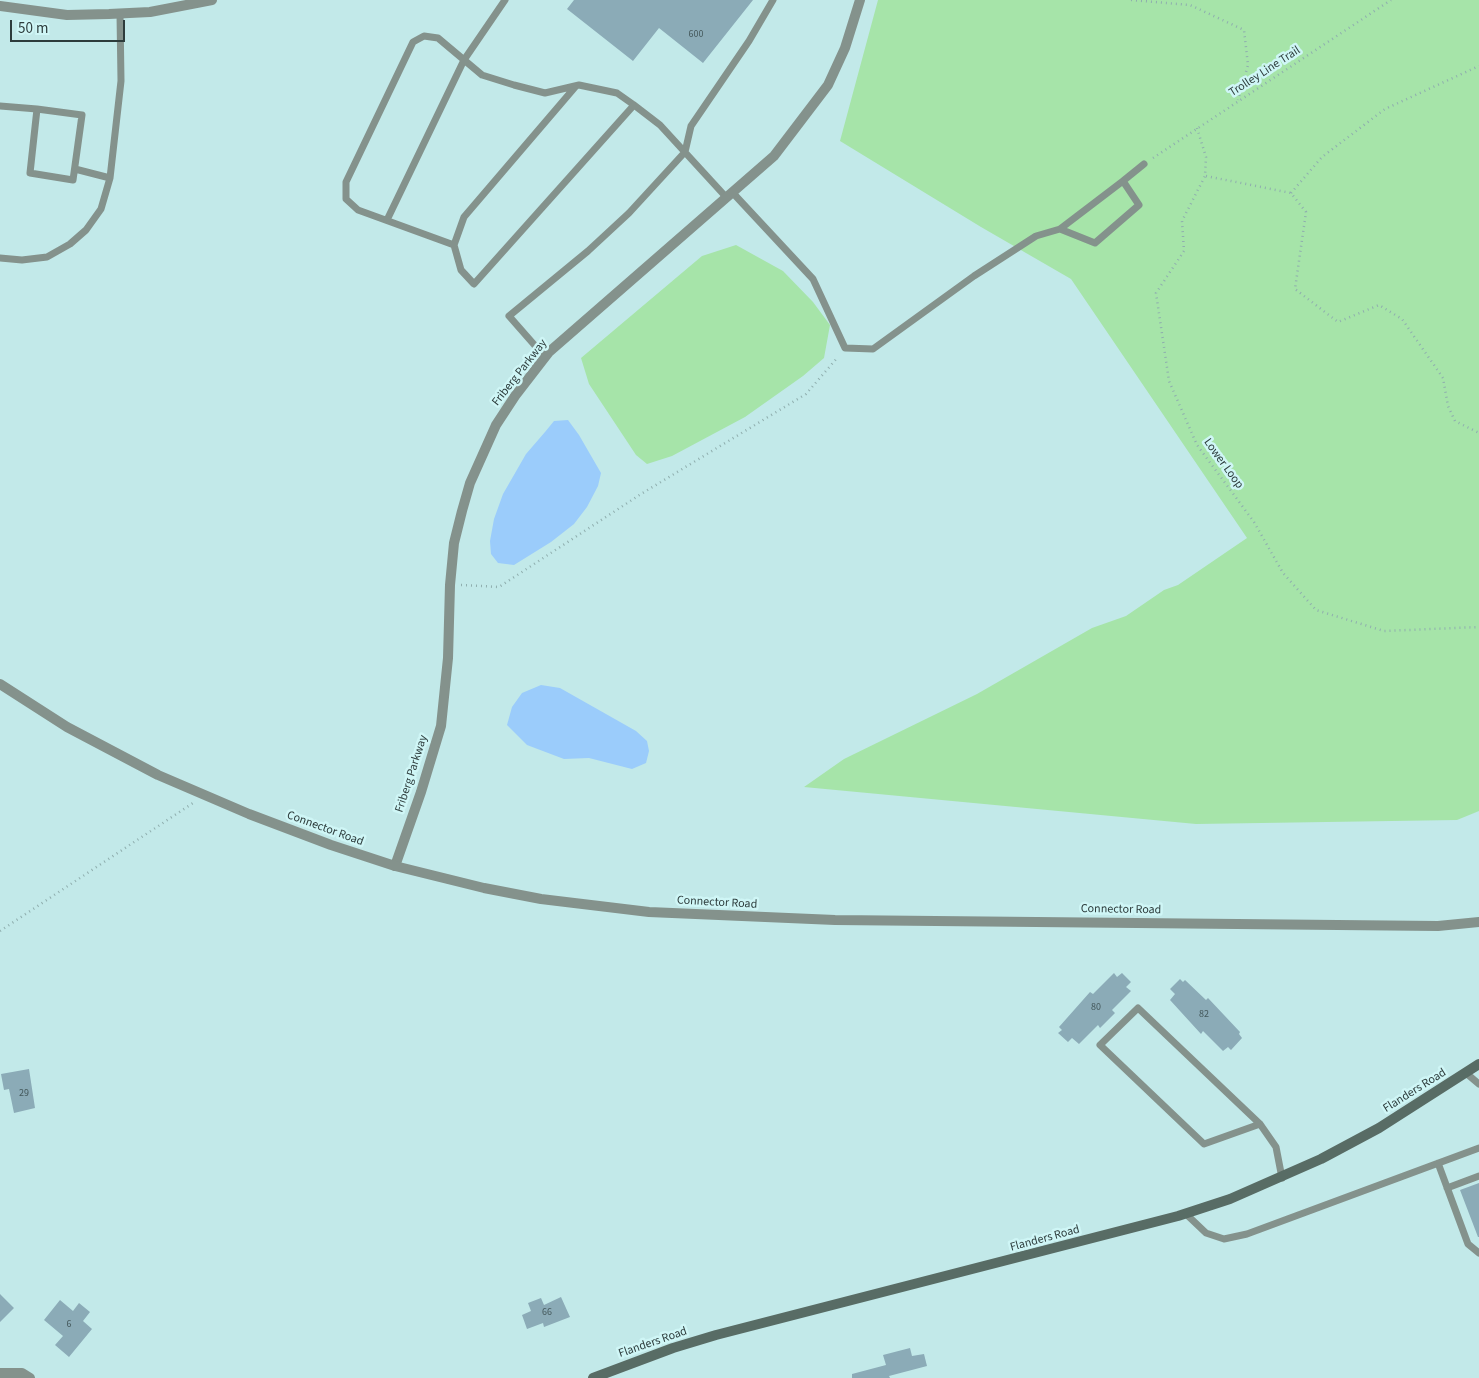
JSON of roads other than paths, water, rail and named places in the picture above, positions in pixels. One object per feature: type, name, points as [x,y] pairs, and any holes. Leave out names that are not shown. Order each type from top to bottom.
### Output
[{"type":"main road","name":"Flanders Road","points":[[593,1378],[673,1348],[716,1335],[1010,1261],[1186,1214],[1282,1178],[1379,1128],[1479,1064]]},
{"type":"street","points":[[0,6],[68,15],[120,14],[150,12],[212,0]]},
{"type":"street","name":"Friberg Parkway","points":[[395,866],[421,792],[441,726],[448,658],[450,585],[454,543],[470,483],[496,425],[545,357],[774,156],[828,85],[846,48],[860,0]]},
{"type":"street","name":"Connector Road","points":[[0,684],[67,727],[158,775],[330,845],[395,866],[484,888],[541,899],[649,912],[747,918],[1438,926],[1479,922]]},
{"type":"street","points":[[0,1373],[22,1373],[30,1378]]},
{"type":"lane","points":[[387,220],[464,60],[505,0]]},
{"type":"lane","points":[[545,357],[509,316],[588,251],[629,213],[685,152],[691,126],[749,41],[773,0]]},
{"type":"lane","points":[[0,258],[22,260],[47,256],[70,244],[86,230],[101,209],[110,178],[121,81],[120,14]]},
{"type":"lane","points":[[454,245],[358,210],[346,199],[346,182],[413,42],[424,36],[438,38],[482,75],[545,93],[577,86],[617,93],[634,105],[660,125],[813,279],[846,348],[873,349],[974,276],[1028,241],[1036,236],[1060,229],[1146,162]]},
{"type":"lane","points":[[577,86],[464,217],[454,245],[461,270],[474,284],[634,105]]},
{"type":"lane","points":[[0,106],[37,109],[82,115],[73,180],[30,173],[37,109]]},
{"type":"lane","points":[[75,169],[110,178]]},
{"type":"lane","points":[[1060,229],[1094,242],[1139,205],[1123,181]]},
{"type":"lane","points":[[1260,1124],[1204,1144],[1100,1045],[1138,1008],[1260,1124],[1276,1147],[1282,1178]]},
{"type":"lane","points":[[1466,1073],[1479,1084]]},
{"type":"lane","points":[[1186,1214],[1206,1233],[1224,1239],[1247,1234],[1479,1148]]},
{"type":"lane","points":[[1438,1163],[1468,1244],[1479,1254]]},
{"type":"lane","points":[[1447,1188],[1479,1176]]},
{"type":"water","points":[[568,420],[601,473],[598,486],[587,507],[574,524],[551,542],[514,565],[498,563],[491,554],[490,541],[494,519],[503,494],[526,454],[554,421]]},
{"type":"water","points":[[541,685],[560,688],[636,731],[647,741],[649,751],[646,763],[632,769],[589,758],[564,759],[527,745],[507,725],[512,707],[522,693]]}]
